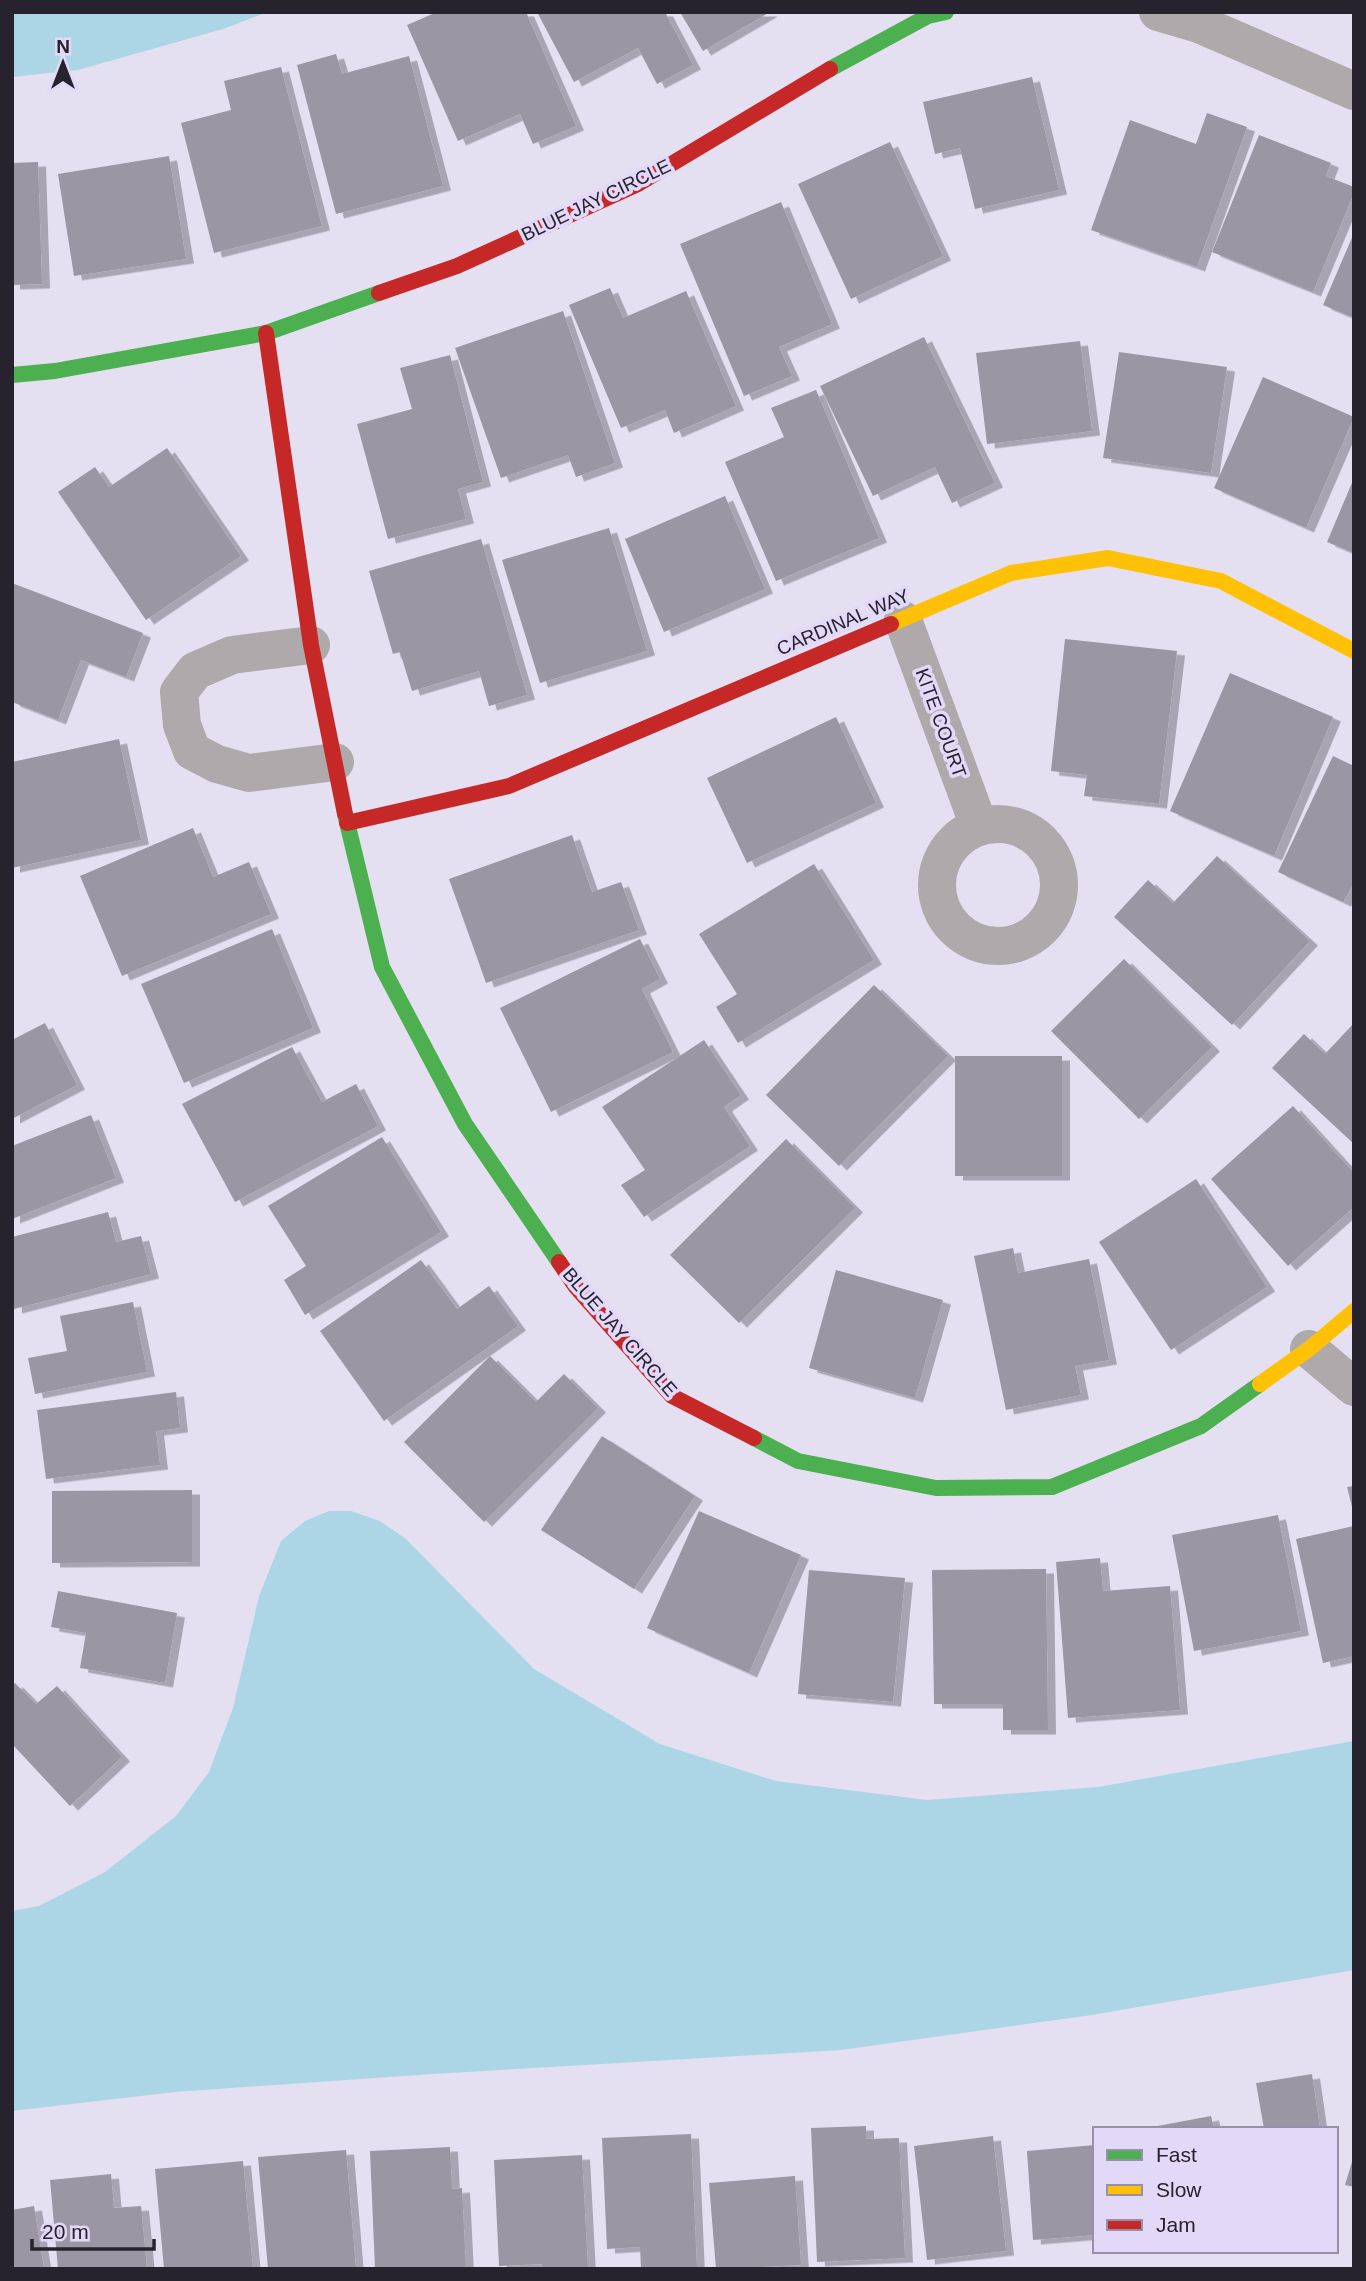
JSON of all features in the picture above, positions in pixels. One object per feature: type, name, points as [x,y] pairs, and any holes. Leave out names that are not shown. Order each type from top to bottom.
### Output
[{"type":"street","name":"BLUE JAY CIRCLE","points":[[12,375],[55,371],[266,333],[457,266],[638,184],[830,69],[929,16],[946,12]]},
{"type":"street","points":[[1158,12],[1199,24],[1354,91]]},
{"type":"street","name":"BLUE JAY CIRCLE","points":[[266,333],[312,645],[347,823],[382,967],[465,1124],[576,1287],[673,1396],[798,1461],[936,1488],[1052,1487],[1201,1426],[1308,1349],[1354,1311]]},
{"type":"street","name":"CARDINAL WAY","points":[[347,823],[509,786],[1011,573],[1108,558],[1221,581],[1354,651]]},
{"type":"street","name":"KITE COURT","points":[[903,620],[979,826]]},
{"type":"street","points":[[312,645],[232,655],[195,671],[179,692],[183,725],[192,751],[218,764],[249,773],[335,762]]},
{"type":"street","points":[[1308,1349],[1354,1387]]},
{"type":"water","points":[[12,12],[268,12],[223,29],[78,70],[12,77]]},
{"type":"water","points":[[329,1511],[351,1511],[380,1521],[406,1539],[534,1669],[660,1744],[776,1781],[927,1800],[1098,1787],[1354,1741],[1354,1970],[1092,2015],[841,2050],[175,2092],[12,2111],[12,1911],[39,1906],[105,1872],[176,1816],[209,1772],[233,1708],[259,1596],[281,1541],[305,1521]]},
{"type":"building","points":[[437,12],[526,12],[576,126],[533,144],[520,114],[458,141],[407,25]]},
{"type":"building","points":[[537,12],[665,12],[693,65],[657,84],[638,48],[574,82]]},
{"type":"building","points":[[680,12],[770,12],[703,51]]},
{"type":"building","points":[[336,54],[342,74],[409,56],[443,186],[336,214],[297,65]]},
{"type":"building","points":[[281,67],[322,226],[214,253],[181,123],[231,110],[224,81]]},
{"type":"building","points":[[1032,77],[1059,190],[975,209],[960,148],[935,154],[923,102]]},
{"type":"building","points":[[1207,113],[1247,127],[1197,267],[1091,230],[1130,120],[1196,144]]},
{"type":"building","points":[[1259,135],[1331,163],[1326,176],[1354,187],[1354,193],[1313,292],[1212,252]]},
{"type":"building","points":[[890,142],[943,256],[851,299],[798,184]]},
{"type":"building","points":[[169,156],[186,259],[74,276],[58,174]]},
{"type":"building","points":[[38,162],[42,284],[12,285],[12,163]]},
{"type":"building","points":[[781,202],[832,324],[779,347],[792,376],[744,396],[680,244]]},
{"type":"building","points":[[1354,233],[1354,318],[1323,305]]},
{"type":"building","points":[[610,288],[623,318],[686,291],[736,406],[674,433],[665,410],[621,428],[569,305]]},
{"type":"building","points":[[563,311],[615,463],[576,477],[568,455],[501,478],[455,348]]},
{"type":"building","points":[[924,337],[995,483],[952,503],[935,467],[873,496],[820,386]]},
{"type":"building","points":[[1080,341],[1092,431],[987,444],[976,353]]},
{"type":"building","points":[[1119,352],[1227,367],[1211,473],[1103,458]]},
{"type":"building","points":[[450,355],[483,482],[458,489],[466,519],[388,539],[357,424],[412,409],[400,368]]},
{"type":"building","points":[[1263,377],[1354,417],[1306,528],[1214,488]]},
{"type":"building","points":[[816,390],[879,538],[776,581],[725,462],[784,437],[771,408]]},
{"type":"building","points":[[167,448],[241,556],[146,620],[58,492],[95,467],[109,487]]},
{"type":"building","points":[[1354,478],[1354,553],[1327,542]]},
{"type":"building","points":[[725,496],[765,589],[664,632],[625,539]]},
{"type":"building","points":[[609,528],[647,651],[540,683],[502,560]]},
{"type":"building","points":[[481,539],[527,695],[489,706],[479,671],[412,691],[400,652],[393,654],[369,571]]},
{"type":"building","points":[[12,583],[143,633],[126,677],[81,660],[58,720],[12,702]]},
{"type":"building","points":[[1065,639],[1177,651],[1159,804],[1084,796],[1087,775],[1051,771]]},
{"type":"building","points":[[1230,673],[1333,717],[1274,856],[1170,811]]},
{"type":"building","points":[[836,717],[876,803],[747,863],[707,778]]},
{"type":"building","points":[[119,739],[141,840],[12,868],[12,762]]},
{"type":"building","points":[[1333,756],[1354,766],[1354,883],[1343,902],[1278,872]]},
{"type":"building","points":[[193,828],[213,877],[249,862],[271,914],[122,976],[80,876]]},
{"type":"building","points":[[572,835],[592,892],[621,882],[639,930],[486,983],[449,879]]},
{"type":"building","points":[[1217,856],[1310,941],[1232,1025],[1114,917],[1148,880],[1173,903]]},
{"type":"building","points":[[814,864],[874,960],[738,1043],[716,1007],[737,994],[699,934]]},
{"type":"building","points":[[272,929],[313,1028],[184,1083],[141,984]]},
{"type":"building","points":[[640,939],[660,979],[642,989],[673,1052],[551,1112],[500,1008]]},
{"type":"building","points":[[1124,959],[1212,1047],[1139,1119],[1051,1031]]},
{"type":"building","points":[[874,985],[948,1056],[839,1166],[766,1095]]},
{"type":"building","points":[[45,1023],[77,1085],[12,1119],[12,1040]]},
{"type":"building","points":[[1354,1023],[1354,1144],[1272,1068],[1304,1034],[1325,1054]]},
{"type":"building","points":[[704,1040],[741,1095],[724,1107],[750,1146],[644,1217],[621,1185],[645,1170],[602,1107]]},
{"type":"building","points":[[292,1047],[322,1102],[356,1084],[378,1126],[235,1202],[182,1104]]},
{"type":"building","points":[[955,1056],[1062,1056],[1062,1176],[955,1176]]},
{"type":"building","points":[[1293,1106],[1354,1173],[1354,1207],[1288,1266],[1211,1179]]},
{"type":"building","points":[[91,1115],[116,1178],[12,1219],[12,1146]]},
{"type":"building","points":[[382,1137],[441,1232],[305,1315],[284,1280],[306,1266],[268,1206]]},
{"type":"building","points":[[786,1139],[855,1208],[739,1323],[670,1255]]},
{"type":"building","points":[[1196,1179],[1267,1287],[1171,1350],[1099,1242]]},
{"type":"building","points":[[108,1212],[116,1242],[141,1236],[151,1274],[14,1309],[12,1237]]},
{"type":"building","points":[[1013,1248],[1018,1273],[1089,1259],[1109,1360],[1075,1366],[1081,1395],[1006,1410],[974,1256]]},
{"type":"building","points":[[421,1260],[457,1309],[489,1286],[518,1326],[384,1421],[320,1331]]},
{"type":"building","points":[[836,1270],[943,1300],[915,1398],[809,1368]]},
{"type":"building","points":[[133,1302],[147,1372],[35,1394],[28,1358],[67,1351],[60,1316]]},
{"type":"building","points":[[490,1356],[536,1402],[564,1374],[598,1408],[484,1522],[404,1442]]},
{"type":"building","points":[[176,1392],[180,1428],[156,1431],[160,1465],[46,1479],[37,1410]]},
{"type":"building","points":[[602,1436],[695,1496],[634,1589],[541,1530]]},
{"type":"building","points":[[1354,1486],[1354,1511],[1353,1511],[1347,1487]]},
{"type":"building","points":[[192,1490],[192,1562],[52,1563],[52,1491]]},
{"type":"building","points":[[699,1511],[801,1555],[749,1673],[647,1628]]},
{"type":"building","points":[[1278,1515],[1301,1631],[1194,1651],[1172,1535]]},
{"type":"building","points":[[1354,1526],[1354,1656],[1323,1663],[1296,1539]]},
{"type":"building","points":[[1100,1558],[1103,1591],[1170,1586],[1180,1710],[1068,1718],[1056,1562]]},
{"type":"building","points":[[1046,1569],[1048,1730],[1003,1730],[1003,1704],[934,1704],[932,1570]]},
{"type":"building","points":[[809,1570],[905,1578],[893,1702],[798,1694]]},
{"type":"building","points":[[58,1591],[177,1613],[165,1683],[80,1668],[86,1633],[51,1627]]},
{"type":"building","points":[[15,1683],[36,1704],[57,1686],[122,1757],[70,1806],[12,1744],[12,1686]]},
{"type":"building","points":[[1312,2074],[1320,2127],[1264,2127],[1256,2083]]},
{"type":"building","points":[[1211,2116],[1214,2127],[1152,2127]]},
{"type":"building","points":[[866,2126],[866,2139],[899,2138],[905,2258],[817,2262],[811,2128]]},
{"type":"building","points":[[691,2134],[697,2269],[641,2269],[640,2247],[607,2249],[602,2138]]},
{"type":"building","points":[[993,2136],[1006,2251],[927,2260],[914,2146]]},
{"type":"building","points":[[1093,2145],[1093,2235],[1033,2240],[1027,2151]]},
{"type":"building","points":[[450,2147],[452,2189],[462,2188],[466,2269],[375,2269],[370,2151]]},
{"type":"building","points":[[346,2150],[356,2269],[268,2269],[258,2157]]},
{"type":"building","points":[[582,2155],[588,2269],[543,2269],[542,2264],[499,2266],[494,2160]]},
{"type":"building","points":[[1354,2155],[1354,2187],[1345,2185]]},
{"type":"building","points":[[243,2161],[253,2269],[164,2269],[155,2169]]},
{"type":"building","points":[[111,2174],[114,2208],[141,2206],[147,2269],[58,2269],[50,2180]]},
{"type":"building","points":[[795,2176],[801,2265],[716,2269],[709,2183]]},
{"type":"building","points":[[34,2206],[44,2269],[12,2269],[12,2210]]},
{"type":"traffic: fast","points":[[830,69],[928,16],[946,12]]},
{"type":"traffic: fast","points":[[12,375],[55,371],[266,333],[379,293]]},
{"type":"traffic: fast","points":[[345,814],[382,967],[465,1124],[559,1262]]},
{"type":"traffic: fast","points":[[754,1438],[798,1461],[936,1488],[1052,1487],[1201,1426],[1260,1384]]},
{"type":"traffic: slow","points":[[891,624],[1011,573],[1108,558],[1221,581],[1354,651]]},
{"type":"traffic: slow","points":[[1260,1384],[1309,1349],[1354,1311]]},
{"type":"traffic: jam","points":[[379,293],[457,266],[638,184],[830,69]]},
{"type":"traffic: jam","points":[[266,333],[311,645],[345,814]]},
{"type":"traffic: jam","points":[[347,823],[509,786],[891,624]]},
{"type":"traffic: jam","points":[[559,1262],[576,1287],[672,1396],[754,1438]]}]
